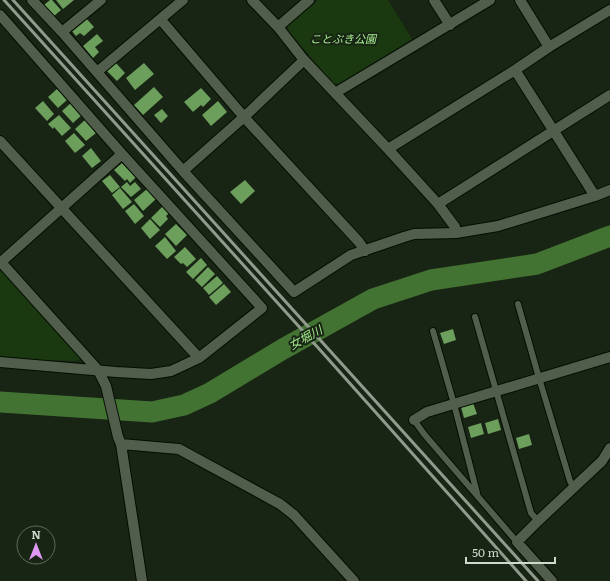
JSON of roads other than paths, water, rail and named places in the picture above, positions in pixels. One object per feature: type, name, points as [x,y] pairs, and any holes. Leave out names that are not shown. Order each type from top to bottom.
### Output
[{"type":"street","points":[[32,0],[98,72],[183,171],[294,292],[352,255],[404,237],[414,234],[456,233],[498,226],[610,190]]},
{"type":"street","points":[[62,32],[101,0]]},
{"type":"street","points":[[98,72],[183,0]]},
{"type":"street","points":[[252,0],[278,28],[304,60],[438,204],[455,227],[456,233]]},
{"type":"street","points":[[278,28],[308,0]]},
{"type":"street","points":[[434,0],[450,25]]},
{"type":"street","points":[[335,93],[490,0]]},
{"type":"street","points":[[520,0],[549,47]]},
{"type":"street","points":[[388,149],[610,10]]},
{"type":"street","points":[[0,15],[122,154],[262,308],[199,358],[171,371],[151,374],[0,362]]},
{"type":"street","points":[[161,20],[244,117],[359,242],[365,251]]},
{"type":"street","points":[[183,171],[244,117],[304,60]]},
{"type":"street","points":[[515,70],[595,196]]},
{"type":"street","points":[[438,204],[610,95]]},
{"type":"street","points":[[0,141],[199,358]]},
{"type":"street","points":[[122,154],[0,262],[98,370],[106,386],[120,441],[142,581]]},
{"type":"street","points":[[414,420],[427,412],[610,357]]},
{"type":"street","points":[[120,441],[179,449],[280,504],[294,515],[354,581]]},
{"type":"street","points":[[552,581],[517,542],[602,461],[610,448]]},
{"type":"lane","points":[[518,304],[570,481],[574,488]]},
{"type":"lane","points":[[475,317],[531,513],[538,521]]},
{"type":"lane","points":[[433,331],[478,497]]},
{"type":"lane","points":[[414,420],[424,434],[517,542]]},
{"type":"waterway","name":"女堀川","points":[[0,402],[152,412],[184,405],[210,393],[283,349],[373,299],[431,280],[537,264],[610,236]]},
{"type":"railway","points":[[4,0],[321,351],[526,581]]},
{"type":"railway","points":[[13,0],[538,581]]},
{"type":"park label","name":"ことぶき公園","points":[[343,38]]}]
